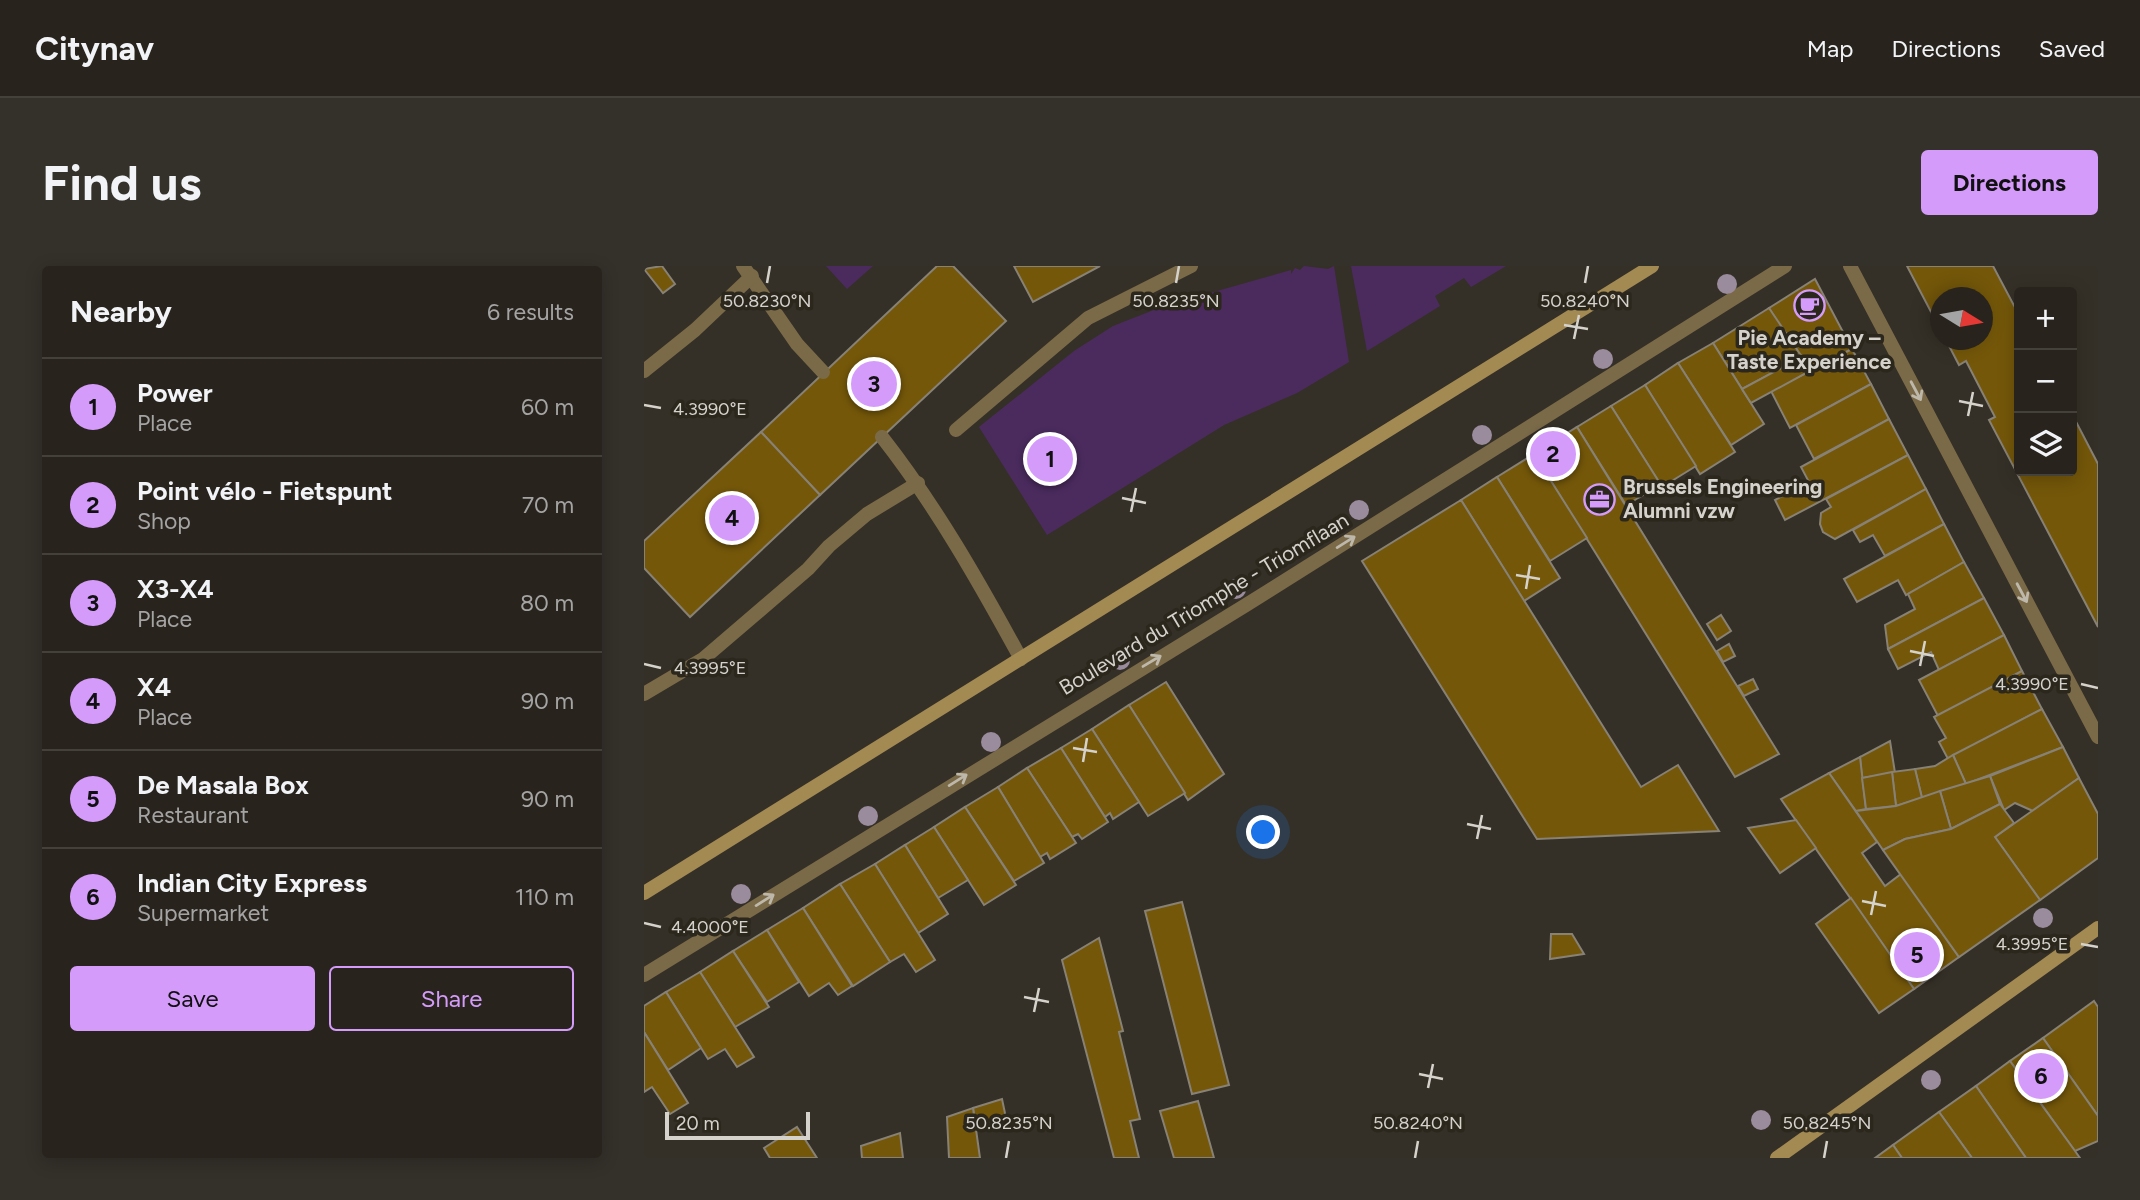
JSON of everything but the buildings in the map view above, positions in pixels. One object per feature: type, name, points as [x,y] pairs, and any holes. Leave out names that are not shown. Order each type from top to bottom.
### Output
[{"type":"main road","points":[[644,893],[1652,266]]},
{"type":"main road","points":[[1777,1158],[2098,928]]},
{"type":"street","points":[[956,430],[1088,318],[1191,266]]},
{"type":"street","name":"Boulevard du Triomphe - Triomflaan","points":[[644,975],[1246,605],[1785,266]]},
{"type":"street","points":[[1850,266],[2098,737]]},
{"type":"street","points":[[644,371],[695,330],[747,271],[797,344],[823,372]]},
{"type":"street","points":[[882,437],[918,483],[1021,659]]},
{"type":"street","points":[[644,694],[703,659],[808,569],[828,546],[867,514],[918,483]]},
{"type":"shaded area","points":[[826,266],[873,266],[847,289]]},
{"type":"shaded area","points":[[1304,266],[1328,269],[1334,266],[1349,362],[1297,393],[1224,425],[1047,535],[979,427],[1074,351],[1113,326],[1164,306],[1291,270],[1291,274],[1295,268],[1300,270]]},
{"type":"shaded area","points":[[1351,266],[1506,266],[1471,287],[1464,278],[1435,296],[1440,306],[1367,351]]},
{"type":"place","name":"Pie Academy – Taste Experience","points":[[1809,306]]},
{"type":"place","name":"X3-X4","points":[[874,384]]},
{"type":"place","name":"Point vélo - Fietspunt","points":[[1553,454]]},
{"type":"place","name":"Power","points":[[1050,459]]},
{"type":"place","name":"Brussels Engineering Alumni vzw","points":[[1600,499]]},
{"type":"place","name":"X4","points":[[732,518]]},
{"type":"place","name":"De Masala Box","points":[[1917,955]]},
{"type":"place","name":"Indian City Express","points":[[2041,1076]]}]
